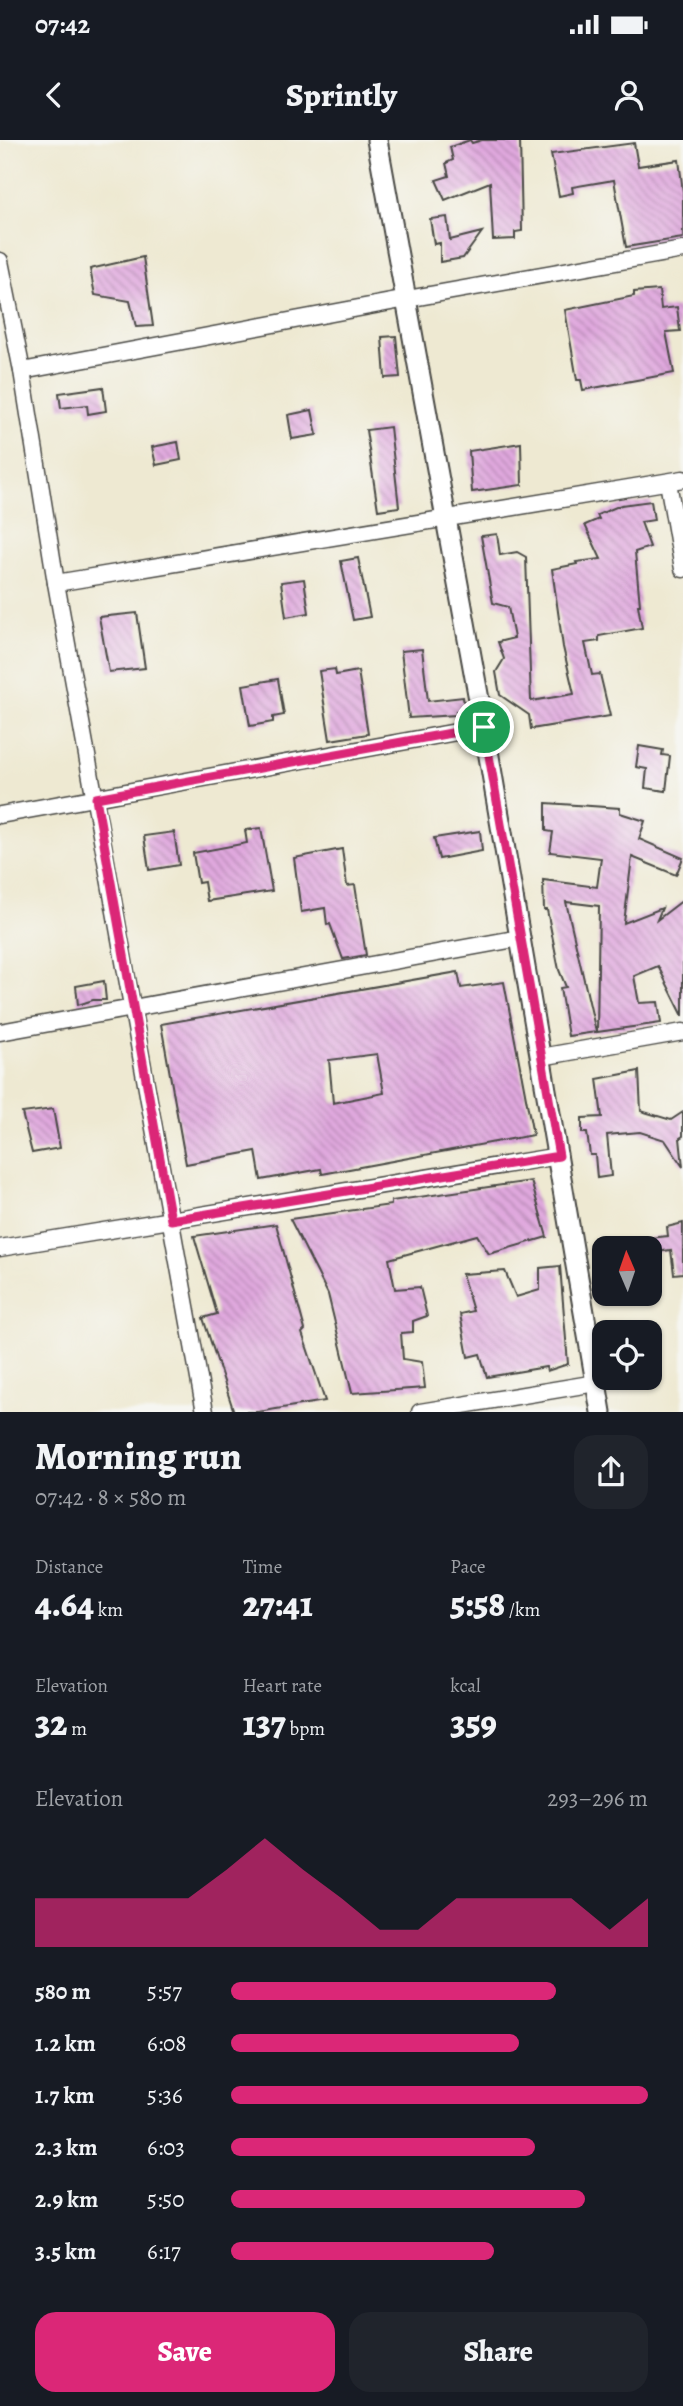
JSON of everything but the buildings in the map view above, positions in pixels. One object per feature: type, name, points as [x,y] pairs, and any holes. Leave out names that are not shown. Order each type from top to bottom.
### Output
[{"type":"street","points":[[377,140],[484,727],[592,1358]]},
{"type":"street","points":[[22,371],[683,250]]},
{"type":"street","points":[[0,261],[22,371],[56,583],[205,1412]]},
{"type":"street","points":[[56,583],[675,481],[683,569]]},
{"type":"street","points":[[0,815],[484,727]]},
{"type":"street","points":[[0,1032],[520,938]]},
{"type":"street","points":[[541,1057],[683,1032]]},
{"type":"street","points":[[0,1248],[559,1156]]},
{"type":"street","points":[[419,1412],[592,1384]]},
{"type":"street","points":[[597,1390],[601,1412]]},
{"type":"route","points":[[484,727],[559,1156],[171,1220],[96,798],[484,727]]}]
